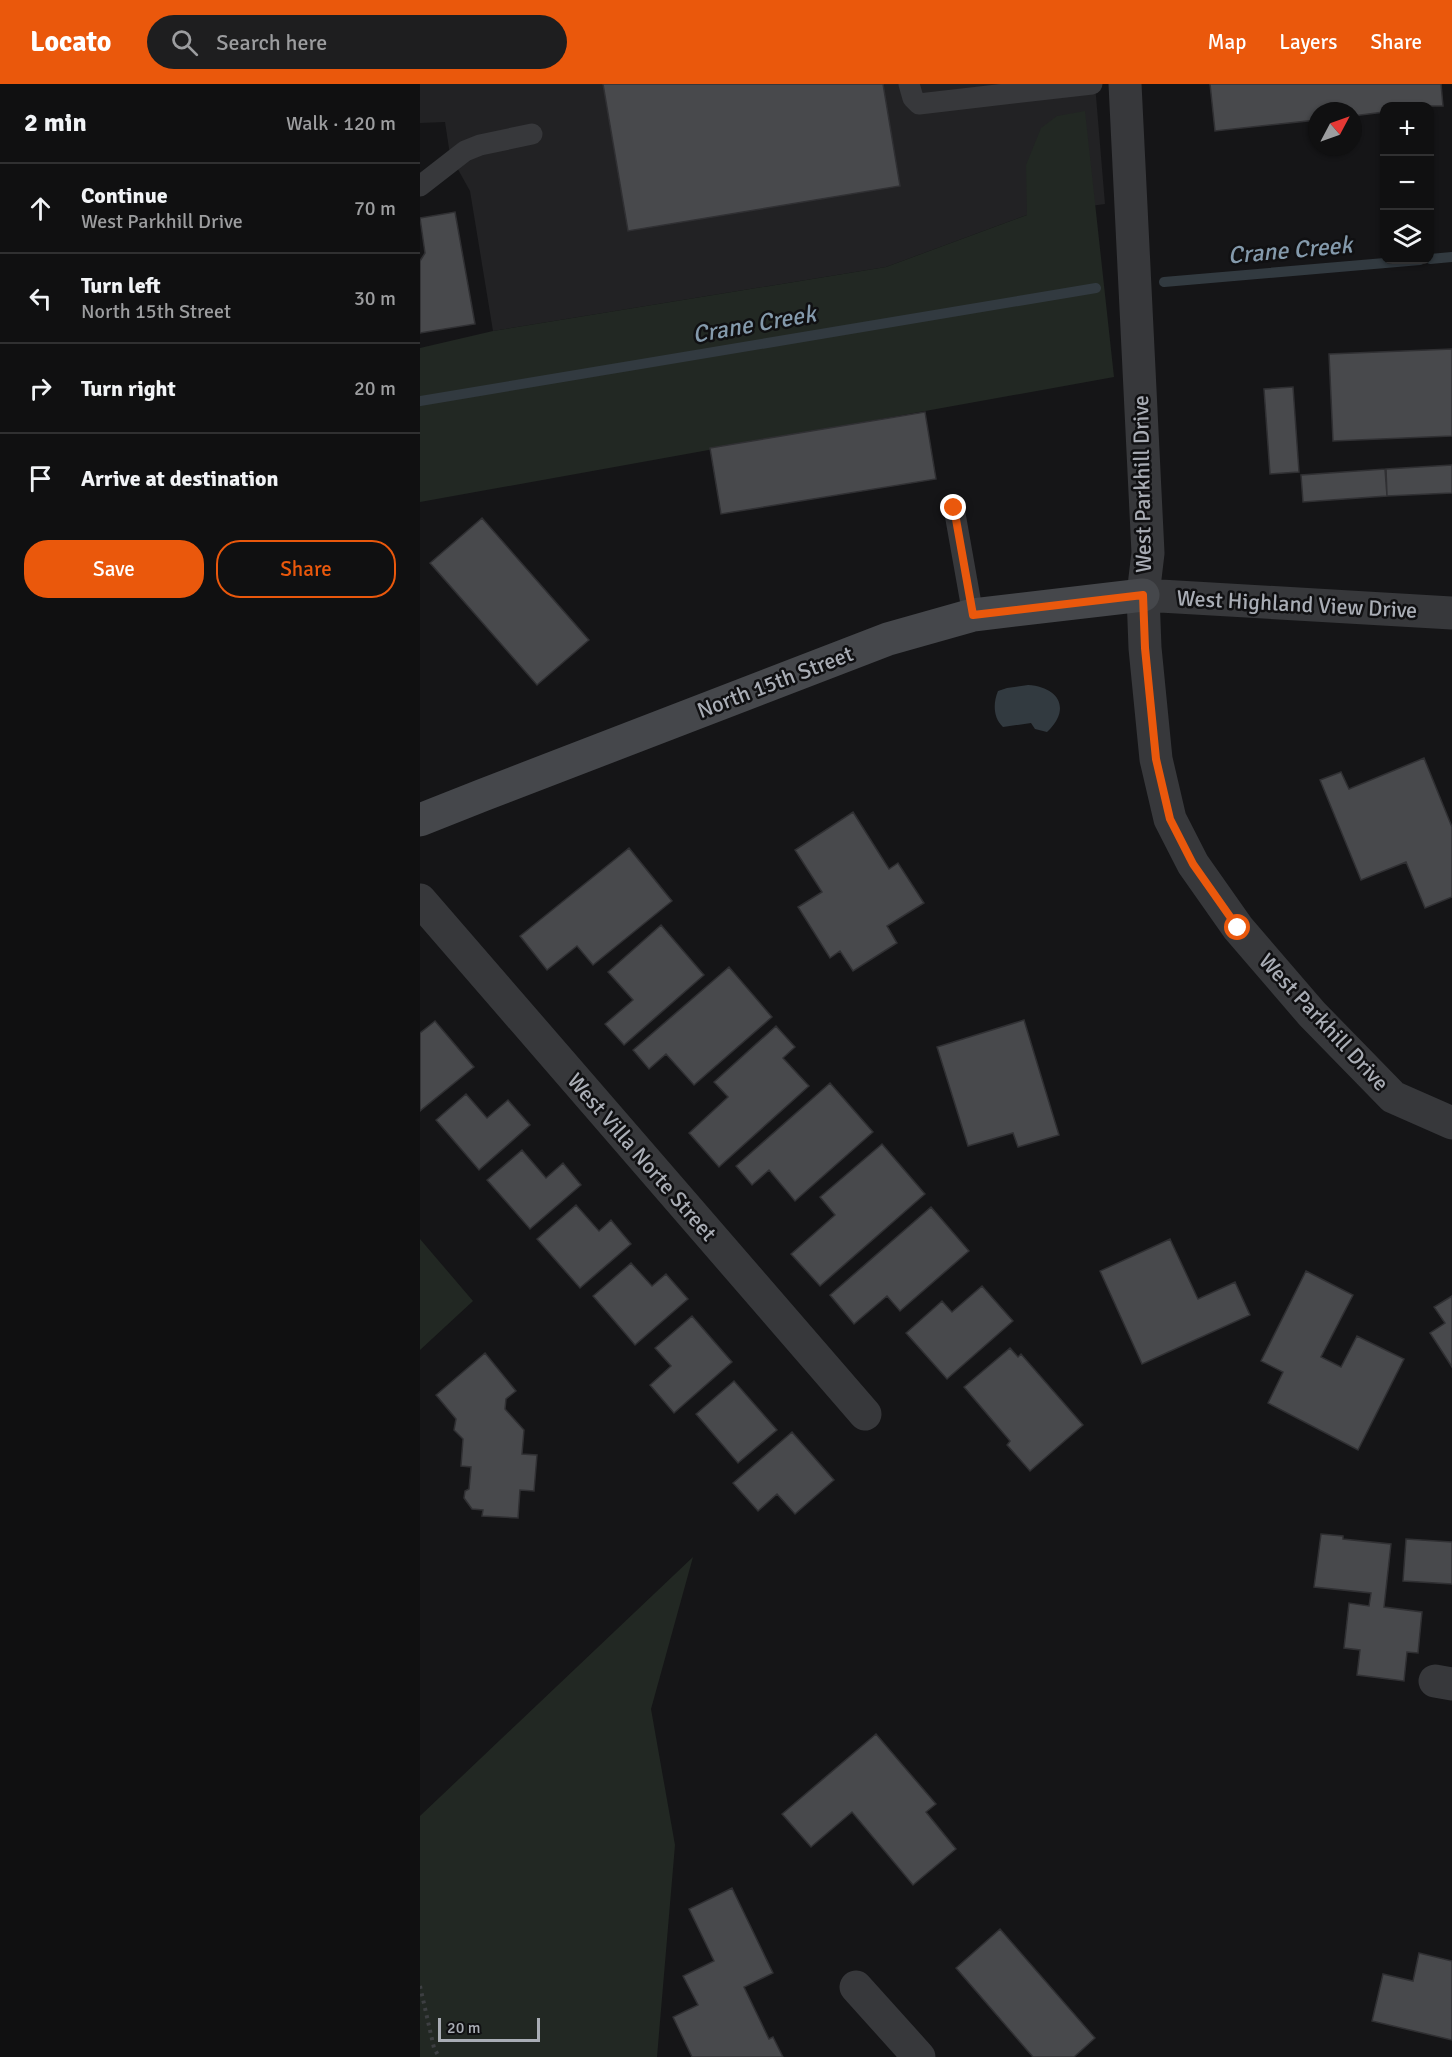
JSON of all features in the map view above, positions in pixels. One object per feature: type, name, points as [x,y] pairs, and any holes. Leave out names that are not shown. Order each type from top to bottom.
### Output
[{"type":"street","name":"West Parkhill Drive","points":[[1125,84],[1148,553],[1143,595],[1145,648],[1156,759],[1170,819],[1193,864],[1238,928],[1304,1005],[1393,1097],[1452,1123]]},
{"type":"street","name":"West Highland View Drive","points":[[1143,595],[1452,613]]},
{"type":"street","name":"North 15th Street","points":[[420,820],[888,639],[973,615],[1143,595]]},
{"type":"street","name":"West Villa Norte Street","points":[[420,900],[865,1414]]},
{"type":"street","points":[[856,1987],[919,2057]]},
{"type":"lane","points":[[909,84],[913,98],[919,104],[1092,84]]},
{"type":"lane","points":[[420,186],[465,152],[480,145],[531,134]]},
{"type":"lane","points":[[954,508],[973,615]]},
{"type":"path","points":[[420,1986],[434,2048],[439,2057]]},
{"type":"shaded area","points":[[420,84],[1095,84],[1105,204],[1027,215],[886,267],[493,331],[470,191],[450,155],[445,122],[420,123]]},
{"type":"shaded area","points":[[1085,111],[1114,377],[420,502],[420,348],[493,331],[886,267],[1027,215],[1026,165],[1041,128],[1057,116]]},
{"type":"shaded area","points":[[1028,685],[1048,690],[1058,701],[1059,716],[1047,732],[1035,729],[1031,723],[1003,727],[997,719],[995,700],[998,691]]},
{"type":"shaded area","points":[[420,1239],[473,1301],[420,1350]]},
{"type":"shaded area","points":[[693,1557],[651,1709],[675,1845],[657,2057],[420,2057],[420,1816]]},
{"type":"building","points":[[603,84],[883,84],[900,186],[628,231]]},
{"type":"building","points":[[1210,84],[1441,84],[1443,106],[1434,106],[1434,102],[1380,102],[1380,113],[1362,115],[1362,102],[1308,102],[1308,121],[1215,131]]},
{"type":"building","points":[[455,212],[475,324],[420,333],[420,261],[425,253],[420,218]]},
{"type":"building","points":[[1452,349],[1452,436],[1333,441],[1329,354]]},
{"type":"building","points":[[1293,387],[1299,472],[1270,474],[1264,389]]},
{"type":"building","points":[[925,412],[936,479],[721,514],[710,448]]},
{"type":"building","points":[[1452,465],[1452,493],[1387,496],[1386,469]]},
{"type":"building","points":[[1385,469],[1387,496],[1303,502],[1301,475]]},
{"type":"building","points":[[482,518],[589,640],[537,685],[430,563]]},
{"type":"building","points":[[1424,758],[1452,827],[1452,897],[1425,908],[1406,862],[1361,880],[1320,780],[1341,772],[1349,789]]},
{"type":"building","points":[[853,812],[889,869],[898,863],[924,903],[887,926],[897,943],[853,971],[840,951],[830,958],[798,907],[822,892],[795,850]]},
{"type":"building","points":[[629,848],[672,901],[593,965],[577,946],[547,970],[520,936]]},
{"type":"building","points":[[661,925],[704,975],[624,1045],[605,1024],[633,1000],[608,972]]},
{"type":"building","points":[[729,967],[772,1017],[694,1085],[666,1054],[649,1069],[633,1050]]},
{"type":"building","points":[[1024,1020],[1059,1135],[1018,1147],[1013,1133],[968,1146],[937,1047]]},
{"type":"building","points":[[435,1021],[474,1067],[420,1111],[420,1033]]},
{"type":"building","points":[[776,1026],[795,1047],[783,1058],[809,1086],[719,1167],[689,1133],[728,1097],[714,1082]]},
{"type":"building","points":[[830,1083],[873,1132],[795,1201],[769,1170],[752,1185],[736,1166]]},
{"type":"building","points":[[466,1094],[487,1118],[508,1100],[530,1125],[479,1170],[436,1120]]},
{"type":"building","points":[[882,1144],[925,1194],[820,1286],[791,1254],[835,1215],[820,1197]]},
{"type":"building","points":[[522,1150],[546,1178],[563,1163],[581,1185],[530,1229],[487,1180]]},
{"type":"building","points":[[576,1205],[599,1231],[611,1220],[631,1244],[580,1288],[537,1239]]},
{"type":"building","points":[[931,1207],[969,1251],[900,1311],[887,1296],[854,1324],[830,1295]]},
{"type":"building","points":[[1170,1239],[1198,1299],[1235,1282],[1250,1315],[1142,1364],[1100,1271]]},
{"type":"building","points":[[631,1263],[652,1286],[666,1274],[688,1299],[635,1345],[593,1296]]},
{"type":"building","points":[[1306,1271],[1353,1295],[1321,1357],[1341,1367],[1357,1336],[1404,1359],[1358,1450],[1268,1403],[1283,1372],[1261,1361]]},
{"type":"building","points":[[982,1286],[1013,1321],[947,1379],[906,1333],[942,1301],[952,1312]]},
{"type":"building","points":[[1452,1296],[1452,1367],[1430,1333],[1445,1323],[1434,1307]]},
{"type":"building","points":[[692,1316],[732,1362],[674,1413],[650,1385],[671,1366],[655,1348]]},
{"type":"building","points":[[1010,1348],[1018,1357],[1021,1354],[1083,1425],[1030,1471],[1007,1445],[1010,1441],[964,1387]]},
{"type":"building","points":[[485,1353],[516,1391],[506,1399],[505,1409],[524,1430],[522,1454],[537,1455],[534,1491],[520,1490],[518,1518],[482,1516],[483,1510],[472,1509],[464,1498],[465,1491],[469,1489],[471,1467],[461,1466],[463,1439],[454,1430],[456,1419],[436,1395]]},
{"type":"building","points":[[734,1381],[777,1430],[738,1463],[696,1414]]},
{"type":"building","points":[[792,1432],[834,1480],[795,1514],[777,1494],[758,1511],[733,1483]]},
{"type":"building","points":[[1321,1534],[1343,1536],[1343,1539],[1391,1544],[1384,1607],[1422,1612],[1418,1653],[1407,1652],[1404,1681],[1357,1675],[1360,1650],[1344,1648],[1349,1603],[1369,1606],[1371,1593],[1314,1587]]},
{"type":"building","points":[[1406,1539],[1452,1542],[1452,1584],[1403,1581]]},
{"type":"building","points":[[876,1734],[936,1804],[926,1812],[956,1849],[913,1885],[852,1812],[811,1847],[782,1814]]},
{"type":"building","points":[[732,1888],[773,1973],[744,1987],[769,2039],[773,2037],[783,2057],[692,2057],[673,2017],[698,2005],[683,1976],[714,1961],[689,1909]]},
{"type":"building","points":[[1000,1929],[1095,2038],[1074,2057],[1033,2057],[956,1968]]},
{"type":"building","points":[[1419,1953],[1452,1961],[1452,2040],[1372,2021],[1383,1974],[1413,1981]]},
{"type":"waterway","name":"Crane Creek","points":[[1434,259],[1452,257]]},
{"type":"waterway","name":"Crane Creek","points":[[1164,282],[1380,263]]},
{"type":"waterway","name":"Crane Creek","points":[[420,401],[1096,288]]},
{"type":"route","points":[[954,508],[973,615],[1143,595],[1145,648],[1156,759],[1170,819],[1193,864],[1238,928]]}]
